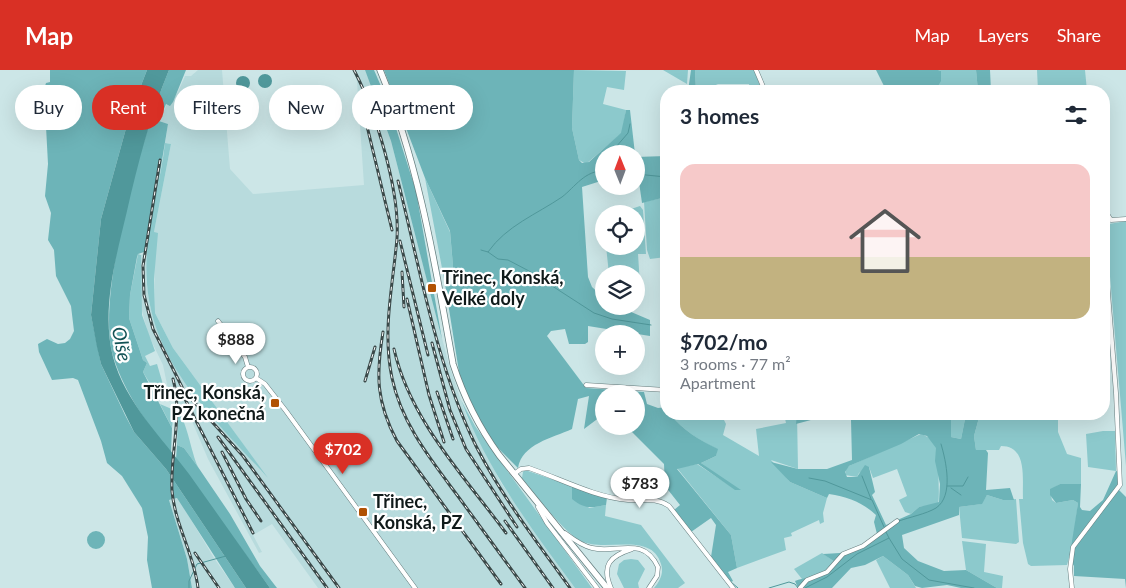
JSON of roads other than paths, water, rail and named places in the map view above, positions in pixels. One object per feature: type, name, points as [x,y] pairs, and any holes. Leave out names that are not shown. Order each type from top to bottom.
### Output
[{"type":"main road","points":[[380,70],[394,106],[418,185],[453,364],[462,392],[483,434],[536,503],[607,588]]},
{"type":"street","points":[[756,70],[762,85]]},
{"type":"street","points":[[1110,218],[1111,220],[1126,219]]},
{"type":"street","points":[[1072,588],[1070,569],[1073,547],[1120,485],[1120,446],[1110,319]]},
{"type":"street","points":[[218,321],[245,357],[248,367],[257,371],[256,378],[250,382],[244,378],[244,370],[248,367]]},
{"type":"street","points":[[256,378],[265,384],[286,411],[415,588]]},
{"type":"street","points":[[586,385],[660,390]]},
{"type":"street","points":[[514,474],[521,469],[529,468],[605,496],[630,500],[661,500],[669,506],[733,588]]},
{"type":"street","points":[[536,503],[547,523],[596,587]]},
{"type":"street","points":[[800,588],[807,580],[827,572],[843,554],[863,546],[897,521]]},
{"type":"street","points":[[555,525],[577,542],[592,548],[634,548],[648,554],[658,567],[658,576],[650,587]]},
{"type":"street","points":[[611,588],[606,571],[610,561],[618,553],[634,548]]},
{"type":"waterway","points":[[618,145],[628,133],[630,124]]},
{"type":"waterway","points":[[481,250],[488,252],[495,243],[522,221],[562,197],[586,176],[595,172]]},
{"type":"waterway","points":[[645,175],[660,176]]},
{"type":"waterway","points":[[488,252],[498,259],[508,260],[529,271],[594,313],[612,319],[651,325]]},
{"type":"waterway","points":[[899,521],[923,514],[942,503],[947,487],[947,478],[941,444]]},
{"type":"waterway","points":[[862,476],[871,499]]},
{"type":"waterway","points":[[947,486],[963,486],[968,477]]},
{"type":"waterway","points":[[809,478],[825,481],[872,500],[884,527]]},
{"type":"waterway","points":[[951,488],[961,495]]},
{"type":"waterway","points":[[805,588],[827,577],[857,554],[889,538],[886,532]]},
{"type":"waterway","points":[[889,538],[902,559],[929,580],[974,588]]},
{"type":"waterway","points":[[189,588],[189,581],[197,564],[226,556]]},
{"type":"waterway","points":[[731,582],[738,588]]},
{"type":"waterway","points":[[769,588],[789,582],[795,584],[798,588]]},
{"type":"railway","points":[[354,70],[378,129],[391,175],[395,198],[397,238],[389,308],[388,343],[392,378],[397,395],[419,442],[525,588]]},
{"type":"railway","points":[[368,130],[392,230]]},
{"type":"railway","points":[[160,160],[143,266],[144,295],[153,329],[184,391],[243,456],[339,588]]},
{"type":"railway","points":[[398,181],[430,316],[450,383],[462,415],[476,446],[497,483],[520,519],[570,588]]},
{"type":"railway","points":[[400,241],[428,355]]},
{"type":"railway","points":[[402,272],[404,307]]},
{"type":"railway","points":[[407,299],[429,395],[444,442]]},
{"type":"railway","points":[[383,332],[379,375],[381,401],[390,427],[397,441],[501,584]]},
{"type":"railway","points":[[432,343],[450,410],[466,449],[517,527]]},
{"type":"railway","points":[[365,381],[375,347]]},
{"type":"railway","points":[[394,349],[412,400],[425,423],[456,468],[506,533]]},
{"type":"railway","points":[[173,379],[176,393],[177,420],[172,491],[177,516],[193,563],[198,588]]},
{"type":"railway","points":[[437,392],[453,439]]},
{"type":"railway","points":[[183,395],[253,533]]},
{"type":"railway","points":[[218,437],[327,588]]},
{"type":"railway","points":[[222,452],[246,499],[261,521]]},
{"type":"railway","points":[[505,521],[553,588]]},
{"type":"railway","points":[[195,553],[219,588]]},
{"type":"place","name":"Třinec, Konská, Velké doly","points":[[432,288]]},
{"type":"place","name":"Třinec, Konská, PZ konečná","points":[[275,403]]},
{"type":"place","name":"Třinec, Konská, PZ","points":[[363,512]]},
{"type":"water label","name":"Olše","points":[[122,344]]}]
